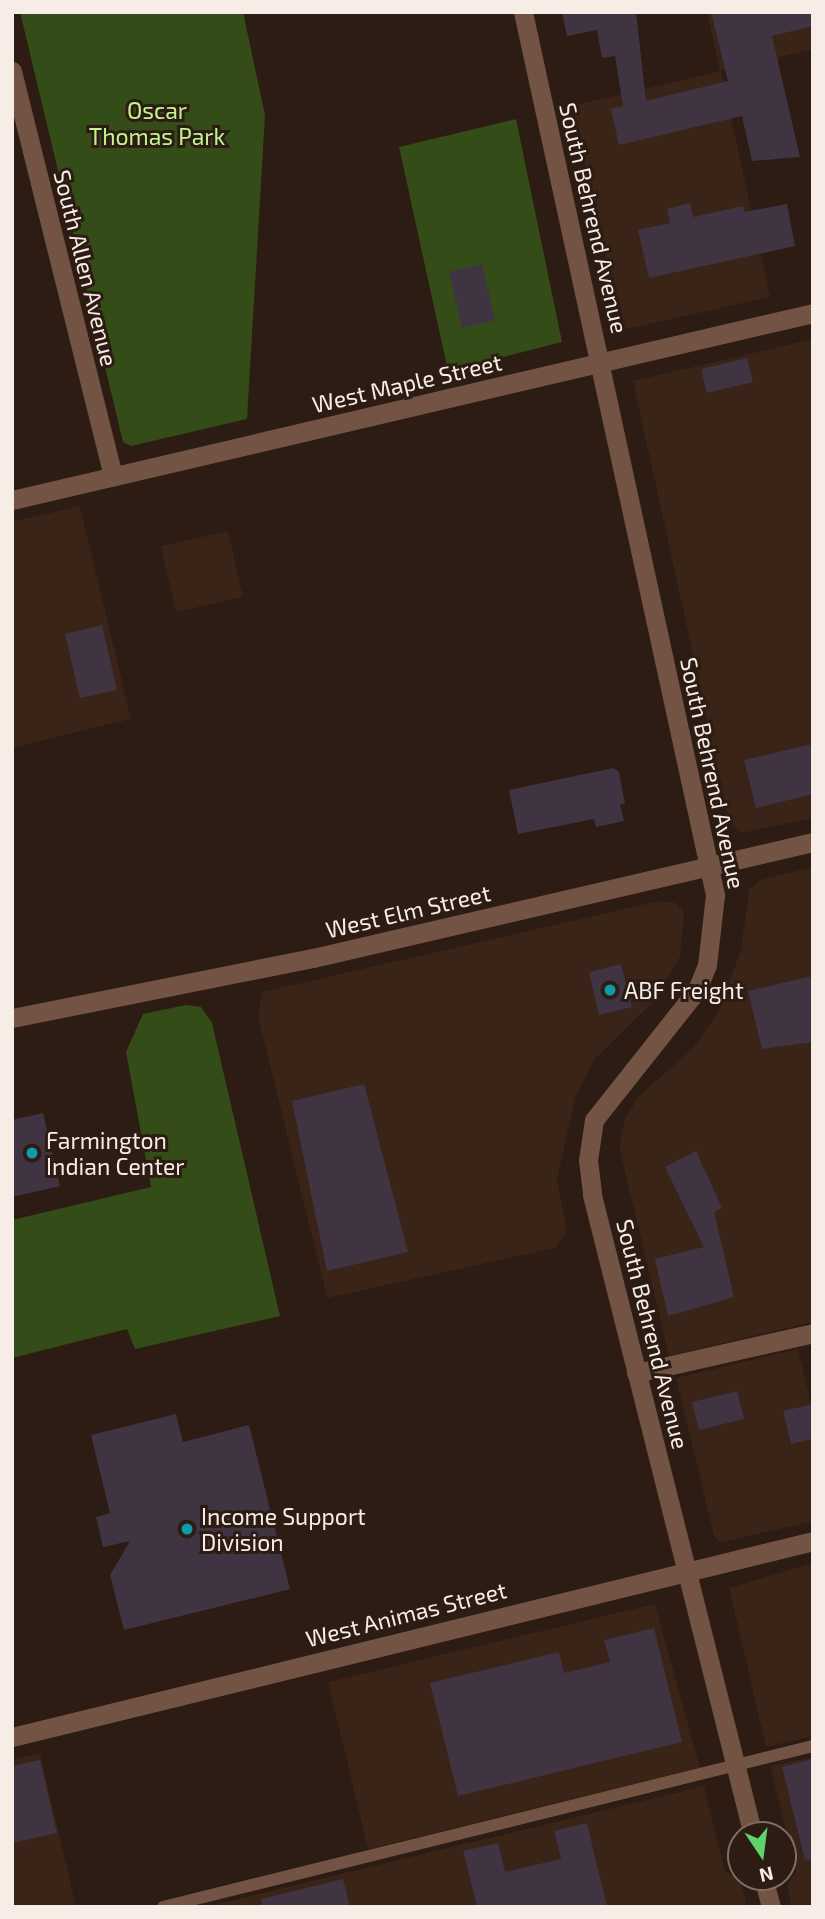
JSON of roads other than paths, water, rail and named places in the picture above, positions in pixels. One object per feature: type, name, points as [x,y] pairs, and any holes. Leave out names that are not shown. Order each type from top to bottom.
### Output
[{"type":"street","name":"South Behrend Avenue","points":[[523,12],[715,895],[713,928],[697,990],[593,1120],[588,1160],[636,1373],[689,1570],[750,1821]]},
{"type":"street","name":"South Allen Avenue","points":[[12,71],[113,477]]},
{"type":"street","name":"West Maple Street","points":[[12,500],[813,313]]},
{"type":"street","name":"West Elm Street","points":[[12,1018],[313,958],[813,842]]},
{"type":"street","points":[[636,1373],[813,1333]]},
{"type":"street","name":"West Animas Street","points":[[12,1737],[813,1541]]},
{"type":"lane","points":[[163,1907],[813,1746]]},
{"type":"place","name":"ABF Freight","points":[[610,990]]},
{"type":"place","name":"Farmington Indian Center","points":[[32,1153]]},
{"type":"place","name":"Income Support Division","points":[[187,1529]]},
{"type":"park label","name":"Oscar Thomas Park","points":[[157,123]]}]
